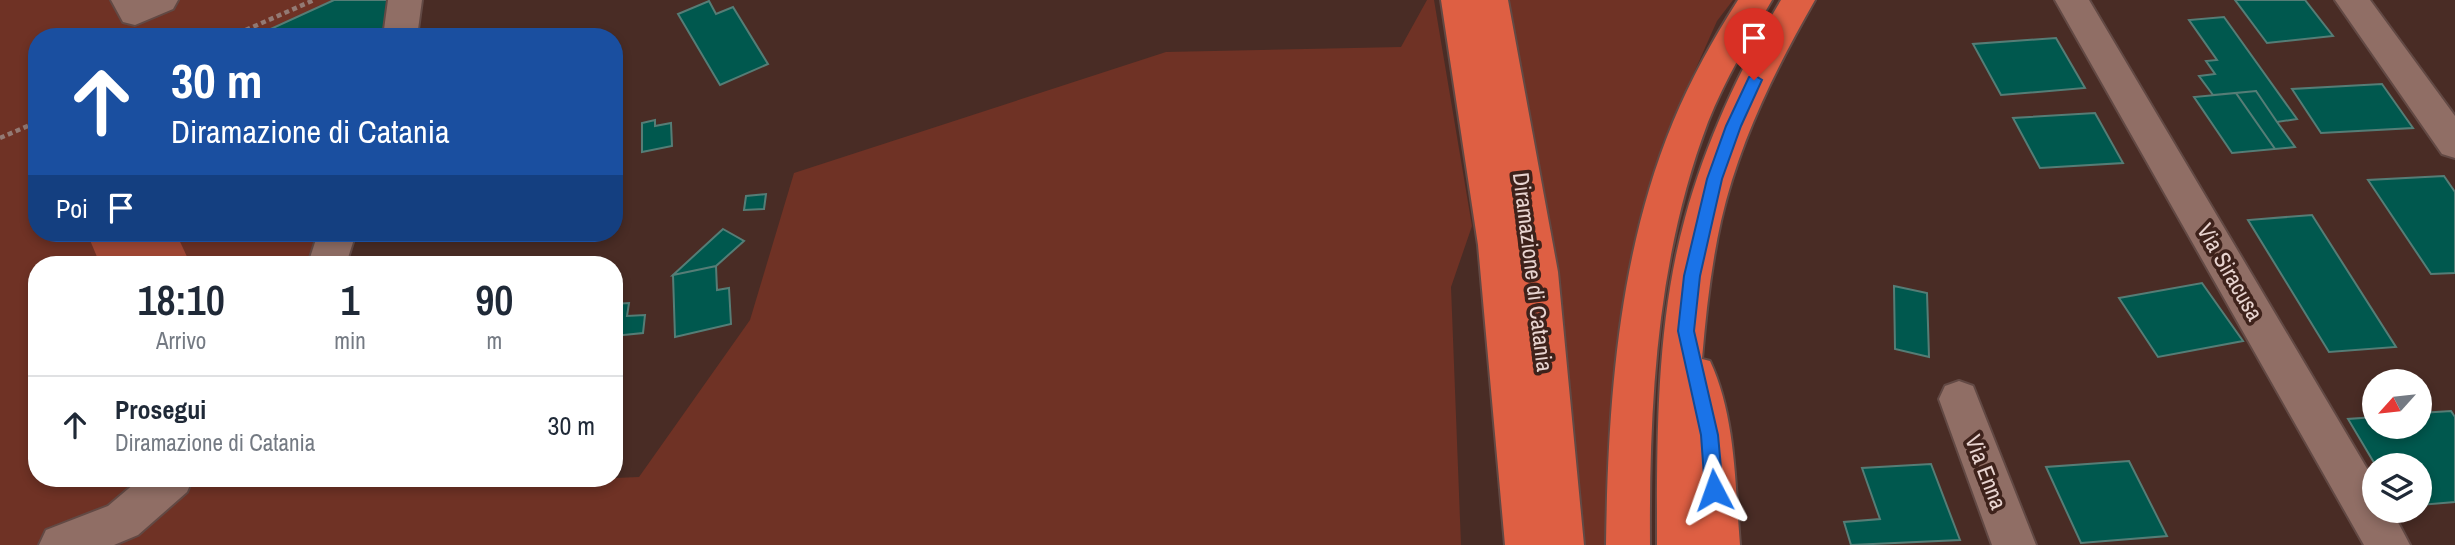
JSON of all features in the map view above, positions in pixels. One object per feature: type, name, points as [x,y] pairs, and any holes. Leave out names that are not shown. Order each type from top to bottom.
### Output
[{"type":"highway","points":[[1458,0],[1497,245],[1527,545]]},
{"type":"highway","name":"Diramazione di Catania","points":[[1491,0],[1539,272],[1562,545]]},
{"type":"highway","points":[[1628,545],[1639,352],[1658,226],[1692,115],[1718,62],[1755,0]]},
{"type":"highway","points":[[1679,545],[1679,438],[1692,276],[1715,179],[1734,126],[1754,80],[1798,0]]},
{"type":"highway","points":[[1686,331],[1710,435],[1718,545]]},
{"type":"highway","points":[[1549,545],[1552,436]]},
{"type":"street","points":[[128,0],[135,13],[161,0]]},
{"type":"street","points":[[401,28],[405,0]]},
{"type":"street","name":"Via Siracusa","points":[[2072,0],[2388,545]]},
{"type":"street","points":[[2352,0],[2455,144]]},
{"type":"street","name":"Via Enna","points":[[1959,399],[2014,545]]},
{"type":"street","points":[[61,545],[123,521],[162,487]]},
{"type":"path","points":[[250,28],[314,0]]},
{"type":"path","points":[[0,138],[28,126]]},
{"type":"shaded area","points":[[0,0],[391,0],[386,28],[28,28],[28,242],[341,242],[338,256],[28,256],[28,487],[623,487],[623,478],[639,477],[750,320],[794,173],[1166,52],[1401,47],[1427,0],[1434,0],[1472,226],[1451,287],[1461,545],[0,545]]},
{"type":"shaded area","points":[[1506,0],[1733,0],[1717,21],[1663,142],[1629,275],[1608,483],[1606,545],[1580,545]]},
{"type":"shaded area","points":[[91,242],[180,242],[187,256],[97,256]]},
{"type":"building","points":[[334,0],[388,0],[384,28],[273,28]]},
{"type":"building","points":[[2235,0],[2305,0],[2333,36],[2267,43]]},
{"type":"building","points":[[709,1],[716,14],[733,7],[768,64],[720,85],[678,14]]},
{"type":"building","points":[[2224,17],[2297,119],[2277,122],[2256,91],[2213,95],[2199,76],[2215,74],[2206,61],[2217,60],[2189,20]]},
{"type":"building","points":[[2056,38],[2085,88],[2001,95],[1973,44]]},
{"type":"building","points":[[2382,84],[2413,128],[2321,133],[2292,89]]},
{"type":"building","points":[[2256,91],[2295,147],[2275,149],[2236,93]]},
{"type":"building","points":[[2236,93],[2275,149],[2232,153],[2194,97]]},
{"type":"building","points":[[2095,113],[2123,163],[2040,168],[2013,118]]},
{"type":"building","points":[[655,120],[655,126],[671,123],[672,146],[642,152],[642,123]]},
{"type":"building","points":[[2444,176],[2455,192],[2455,273],[2431,274],[2368,180]]},
{"type":"building","points":[[766,194],[764,209],[744,210],[746,196]]},
{"type":"building","points":[[2312,215],[2396,347],[2329,352],[2248,220]]},
{"type":"building","points":[[723,229],[744,241],[716,266],[673,275]]},
{"type":"building","points":[[716,266],[717,290],[729,288],[731,324],[675,337],[673,275]]},
{"type":"building","points":[[2202,283],[2243,341],[2158,357],[2119,298]]},
{"type":"building","points":[[1894,286],[1927,293],[1929,357],[1895,349]]},
{"type":"building","points":[[623,303],[629,303],[627,316],[645,315],[643,333],[623,335]]},
{"type":"building","points":[[2451,411],[2455,417],[2455,502],[2432,504],[2432,453],[2368,453],[2348,419],[2362,418],[2362,439],[2432,439],[2432,412]]},
{"type":"building","points":[[2129,461],[2167,536],[2081,543],[2046,467]]},
{"type":"building","points":[[1931,464],[1960,540],[1851,545],[1844,522],[1880,519],[1862,468]]},
{"type":"route","points":[[1714,490],[1710,435],[1686,331],[1692,276],[1715,179],[1754,80]]}]
